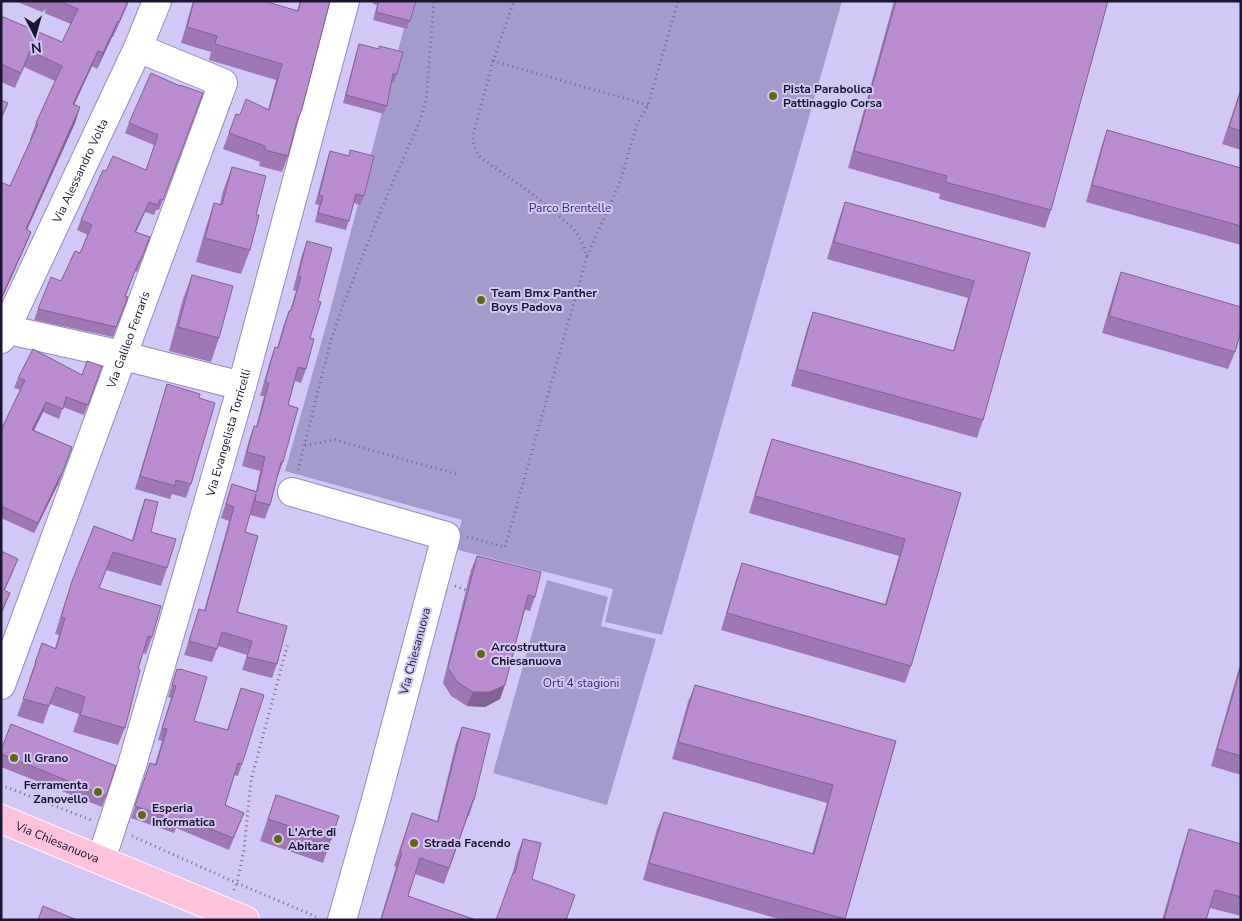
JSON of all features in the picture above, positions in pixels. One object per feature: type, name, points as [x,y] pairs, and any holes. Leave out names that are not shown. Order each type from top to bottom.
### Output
[{"type":"main road","name":"Via Chiesanuova","points":[[1,819],[235,916]]},
{"type":"street","name":"Via Alessandro Volta","points":[[3,330],[138,48],[157,1]]},
{"type":"street","name":"Via Evangelista Torricelli","points":[[101,860],[132,765],[242,386],[345,1]]},
{"type":"street","name":"Via Galileo Ferraris","points":[[1,685],[223,83],[138,48]]},
{"type":"street","points":[[3,330],[122,355],[242,386]]},
{"type":"street","points":[[292,492],[446,536]]},
{"type":"street","name":"Via Chiesanuova","points":[[342,920],[446,536]]},
{"type":"path","points":[[292,492],[331,340],[380,213],[421,118],[426,100],[434,1]]},
{"type":"path","points":[[514,1],[493,62],[473,134],[473,143],[481,158],[538,198],[573,228],[581,240],[587,256]]},
{"type":"path","points":[[446,536],[454,533],[505,547],[587,256],[619,185],[637,124],[648,105],[678,1]]},
{"type":"path","points":[[493,62],[648,105]]},
{"type":"path","points":[[305,446],[335,440],[456,474]]},
{"type":"path","points":[[235,916],[237,883],[244,850],[251,780],[288,643]]},
{"type":"path","points":[[1,785],[94,821]]},
{"type":"path","points":[[124,833],[324,920]]},
{"type":"green space","name":"Parco Brentelle","points":[[411,1],[842,1],[662,635],[605,622],[613,589],[454,549],[462,520],[285,471],[329,315]]},
{"type":"green space","name":"Orti 4 stagioni","points":[[547,580],[608,597],[601,626],[656,639],[607,805],[493,773]]},
{"type":"building","points":[[59,1],[128,1],[103,53],[98,51],[73,104],[80,107],[26,229],[31,232],[1,295],[1,182],[10,186],[62,66],[30,51],[21,73],[1,64],[1,16],[62,42],[78,9]]},
{"type":"building","points":[[194,1],[264,1],[298,11],[301,1],[330,1],[288,156],[265,150],[265,146],[229,133],[236,114],[240,115],[246,99],[269,110],[282,64],[215,44],[217,36],[187,27]]},
{"type":"building","points":[[379,1],[416,1],[410,21],[376,12]]},
{"type":"building","points":[[896,1],[1108,1],[1051,210],[945,182],[947,176],[854,151]]},
{"type":"building","points":[[359,44],[379,49],[379,46],[403,52],[397,74],[393,74],[387,106],[346,95]]},
{"type":"building","points":[[151,73],[180,86],[203,93],[163,200],[160,199],[158,205],[149,202],[135,232],[150,237],[125,296],[128,297],[116,327],[38,309],[51,277],[61,281],[75,251],[80,253],[92,225],[81,220],[103,170],[106,171],[113,156],[146,170],[158,135],[129,123]]},
{"type":"building","points":[[1241,90],[1241,131],[1229,127]]},
{"type":"building","points":[[1,100],[8,103],[1,119]]},
{"type":"building","points":[[1107,130],[1241,168],[1241,226],[1092,185]]},
{"type":"building","points":[[350,150],[374,156],[364,196],[356,194],[349,221],[318,213],[323,196],[319,195],[330,151],[349,156]]},
{"type":"building","points":[[232,167],[266,176],[256,215],[259,215],[250,250],[205,238],[214,203],[222,205]]},
{"type":"building","points":[[845,202],[1030,253],[983,420],[797,369],[813,312],[954,351],[974,281],[834,242]]},
{"type":"building","points":[[307,241],[332,248],[318,301],[321,302],[310,338],[314,339],[306,369],[298,367],[288,405],[298,408],[270,505],[255,501],[256,494],[245,532],[258,536],[237,612],[287,626],[277,664],[247,657],[252,641],[222,632],[217,649],[189,641],[199,609],[205,611],[234,507],[226,504],[232,484],[257,492],[265,457],[247,452],[254,426],[257,427],[269,383],[265,382],[275,347],[278,348],[301,277],[298,276]]},
{"type":"building","points":[[1121,272],[1241,307],[1241,331],[1235,352],[1109,316]]},
{"type":"building","points":[[192,275],[233,286],[219,338],[178,327]]},
{"type":"building","points":[[33,349],[82,375],[87,361],[102,366],[88,405],[66,397],[63,409],[46,402],[32,430],[72,447],[61,476],[38,523],[1,506],[1,430],[25,380],[18,378]]},
{"type":"building","points":[[167,384],[200,394],[199,398],[215,403],[191,484],[176,480],[175,486],[140,476]]},
{"type":"building","points":[[772,439],[961,493],[911,666],[727,613],[742,563],[886,605],[905,539],[755,496]]},
{"type":"building","points":[[145,499],[158,502],[151,532],[176,539],[167,568],[113,552],[99,588],[161,606],[152,637],[148,636],[138,669],[140,670],[125,728],[80,715],[85,697],[56,687],[49,706],[23,699],[42,643],[56,649],[65,618],[61,617],[72,581],[94,526],[133,541]]},
{"type":"building","points":[[1,551],[18,559],[4,590],[10,593],[1,612]]},
{"type":"building","points":[[477,556],[541,572],[535,597],[528,595],[505,685],[490,692],[473,692],[457,682],[448,668]]},
{"type":"building","points":[[1241,666],[1241,756],[1217,749]]},
{"type":"building","points":[[177,669],[207,677],[194,721],[228,730],[241,688],[264,695],[242,764],[238,763],[225,805],[244,813],[233,838],[180,817],[178,821],[135,806],[150,763],[156,765],[167,729],[162,728],[176,686],[172,685]]},
{"type":"building","points":[[695,685],[896,741],[845,919],[649,863],[664,812],[814,854],[833,785],[678,742]]},
{"type":"building","points":[[11,724],[116,766],[106,796],[1,754]]},
{"type":"building","points":[[462,727],[490,734],[474,800],[449,868],[420,858],[408,896],[476,920],[381,920],[412,813],[438,822]]},
{"type":"building","points":[[276,795],[339,816],[331,840],[268,819]]},
{"type":"building","points":[[1189,829],[1241,844],[1241,897],[1215,890],[1206,920],[1164,920]]},
{"type":"building","points":[[523,839],[541,843],[532,879],[575,895],[566,920],[496,920],[513,873],[515,873]]},
{"type":"building","points":[[43,906],[77,920],[38,920]]},
{"type":"place","name":"Pista Parabolica Pattinaggio Corsa","points":[[773,96]]},
{"type":"place","name":"Team Bmx Panther Boys Padova","points":[[481,300]]},
{"type":"place","name":"Arcostruttura Chiesanuova","points":[[481,654]]},
{"type":"place","name":"Il Grano","points":[[14,758]]},
{"type":"place","name":"Ferramenta Zanovello","points":[[98,792]]},
{"type":"place","name":"Esperia Informatica","points":[[142,815]]},
{"type":"place","name":"L'Arte di Abitare","points":[[278,839]]},
{"type":"place","name":"Strada Facendo","points":[[414,843]]}]
